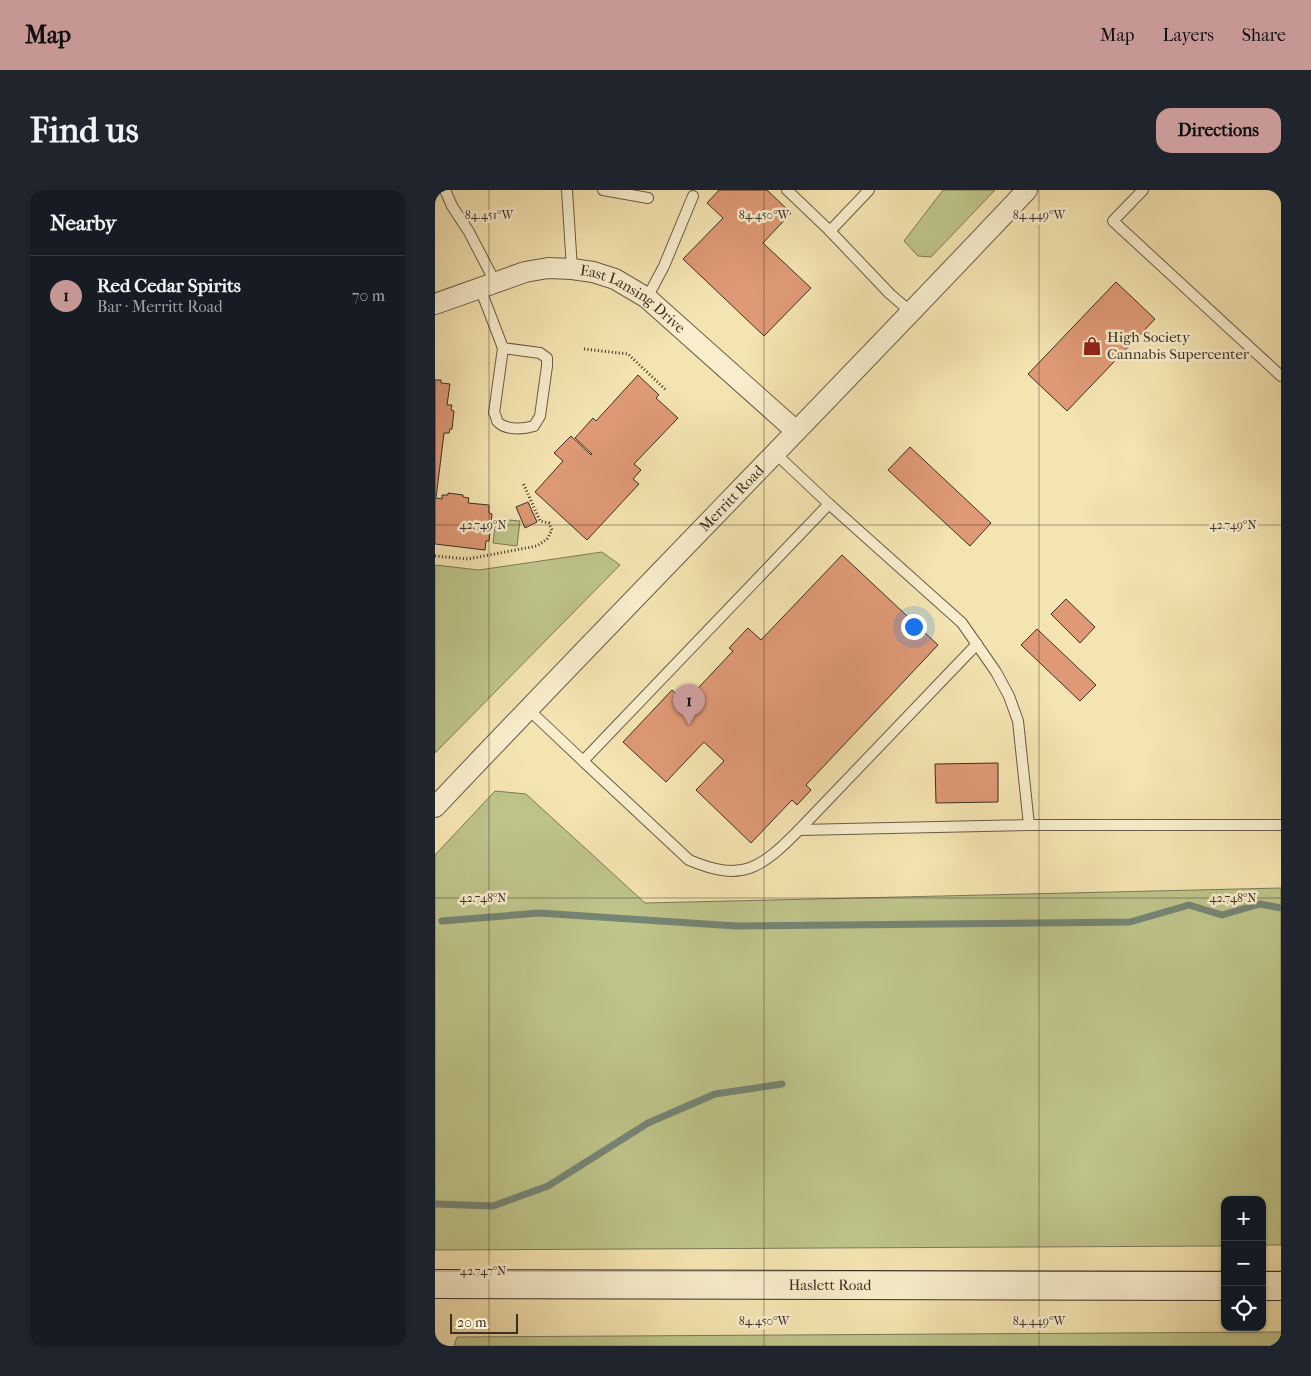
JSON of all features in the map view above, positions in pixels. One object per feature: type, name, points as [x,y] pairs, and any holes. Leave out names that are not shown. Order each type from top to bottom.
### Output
[{"type":"main road","name":"Haslett Road","points":[[435,1284],[1221,1286]]},
{"type":"main road","points":[[1266,1286],[1281,1286]]},
{"type":"street","name":"Merritt Road","points":[[435,807],[777,454],[796,431],[1027,190]]},
{"type":"street","name":"East Lansing Drive","points":[[435,304],[525,272],[548,268],[593,272],[615,279],[647,298],[796,431]]},
{"type":"lane","points":[[445,190],[452,206],[469,232],[488,285],[503,348],[494,412],[497,421],[505,426],[525,429],[534,426],[540,416],[547,358],[540,353],[503,348]]},
{"type":"lane","points":[[567,190],[572,269]]},
{"type":"lane","points":[[603,190],[648,198]]},
{"type":"lane","points":[[787,190],[830,231],[890,294],[911,312]]},
{"type":"lane","points":[[830,231],[869,190]]},
{"type":"lane","points":[[1143,190],[1113,221],[1281,376]]},
{"type":"lane","points":[[647,298],[664,266],[693,196]]},
{"type":"lane","points":[[777,454],[829,504],[963,623],[996,672],[1009,696],[1018,721],[1029,825]]},
{"type":"lane","points":[[583,761],[829,504]]},
{"type":"lane","points":[[528,709],[689,860],[710,869],[733,872],[755,867],[775,854],[977,644]]},
{"type":"lane","points":[[799,830],[1029,825],[1281,825]]},
{"type":"path","points":[[584,349],[628,354],[667,390]]},
{"type":"path","points":[[435,556],[468,559],[537,546],[547,539],[552,530],[549,523],[540,521],[523,483]]},
{"type":"green space","points":[[943,190],[995,190],[931,257],[918,256],[904,241]]},
{"type":"green space","points":[[496,519],[520,521],[517,546],[493,543]]},
{"type":"green space","points":[[602,552],[620,565],[435,753],[435,565],[479,570]]},
{"type":"green space","points":[[495,791],[526,794],[645,903],[1281,888],[1281,1245],[1266,1245],[1266,1196],[1221,1196],[1221,1246],[435,1250],[435,855]]},
{"type":"green space","points":[[1281,1332],[1281,1346],[454,1346],[457,1337]]},
{"type":"building","points":[[719,190],[767,190],[791,213],[763,243],[811,288],[764,336],[683,259],[723,218],[707,203]]},
{"type":"building","name":"High Society Cannabis Supercenter","points":[[1116,282],[1155,319],[1067,411],[1028,374]]},
{"type":"building","points":[[638,375],[659,395],[656,398],[678,418],[634,464],[641,470],[633,479],[639,484],[587,540],[535,492],[563,461],[554,453],[571,436],[592,454],[575,438],[593,418],[596,421]]},
{"type":"building","points":[[435,380],[441,380],[441,383],[450,384],[447,405],[452,405],[451,410],[454,411],[452,429],[450,429],[449,433],[444,433],[436,498],[442,499],[442,495],[448,495],[448,493],[463,495],[463,497],[469,498],[468,503],[489,505],[489,513],[492,514],[489,541],[486,541],[485,550],[435,544]]},
{"type":"building","points":[[910,447],[991,523],[970,546],[888,470]]},
{"type":"building","points":[[528,502],[537,522],[525,528],[516,507]]},
{"type":"building","points":[[842,555],[938,645],[806,785],[811,790],[797,805],[792,800],[751,843],[696,790],[724,761],[704,742],[666,782],[623,742],[672,690],[685,702],[733,651],[729,648],[748,628],[761,640]]},
{"type":"building","points":[[1066,599],[1095,627],[1080,643],[1051,614]]},
{"type":"building","points":[[1037,629],[1096,685],[1080,701],[1021,645]]},
{"type":"building","points":[[998,763],[998,802],[936,803],[935,764]]},
{"type":"waterway","points":[[442,921],[539,913],[736,926],[1130,922],[1189,905],[1222,915],[1260,904],[1281,908]]},
{"type":"waterway","points":[[435,1204],[493,1206],[548,1186],[648,1123],[715,1094],[782,1084]]},
{"type":"place","name":"High Society Cannabis Supercenter","points":[[1092,346]]},
{"type":"place","name":"Red Cedar Spirits","points":[[689,725]]}]
